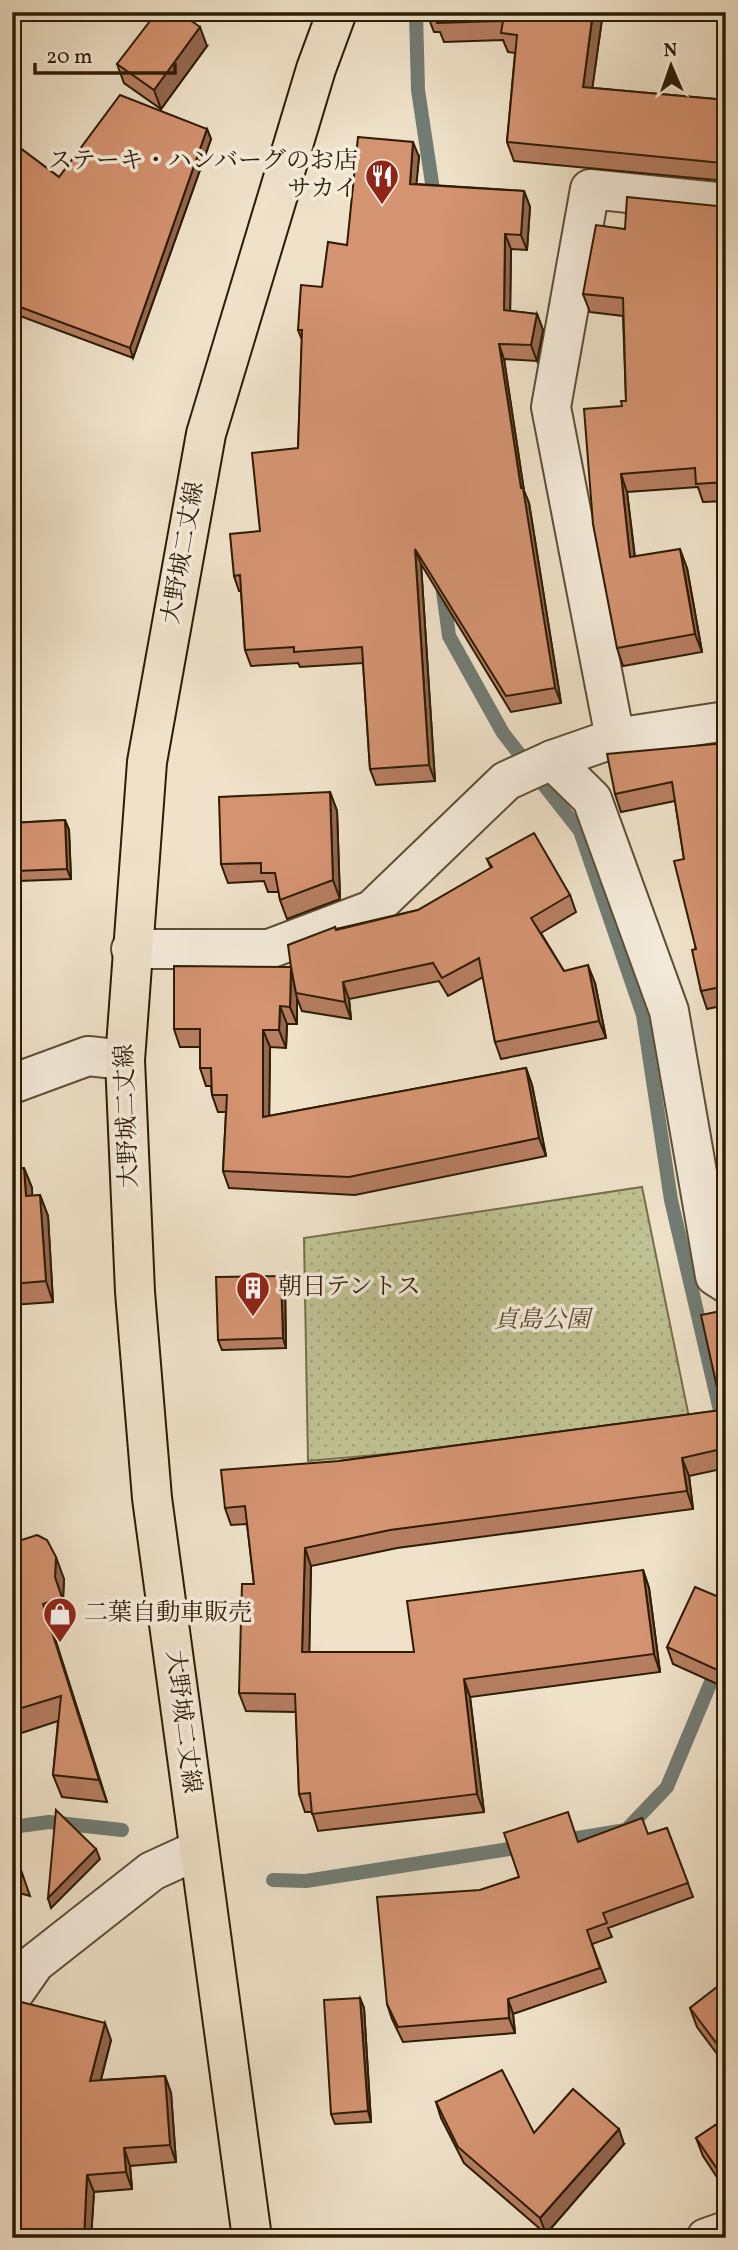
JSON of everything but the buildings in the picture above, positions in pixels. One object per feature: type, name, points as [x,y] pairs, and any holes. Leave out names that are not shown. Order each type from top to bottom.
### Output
[{"type":"main road","name":"大野城二丈線","points":[[252,2238],[152,1498],[135,1292],[125,1060],[131,949],[147,762],[206,434],[316,69],[337,12]]},
{"type":"street","points":[[615,738],[551,407],[590,189],[726,203]]},
{"type":"street","points":[[131,949],[269,949],[372,910],[506,781],[552,760],[615,738],[726,721]]},
{"type":"street","points":[[552,760],[592,799],[669,1010],[715,1276],[726,1283]]},
{"type":"street","points":[[12,1084],[88,1056],[125,1060]]},
{"type":"street","points":[[12,1996],[35,1963],[152,1871],[198,1850]]},
{"type":"street","points":[[706,2238],[726,2231]]},
{"type":"green space","name":"貞島公園","points":[[642,1187],[691,1427],[308,1461],[304,1238]]},
{"type":"waterway","points":[[416,12],[418,90],[435,203]]},
{"type":"waterway","points":[[442,584],[449,636],[503,733],[580,831],[643,1015],[671,1200],[726,1436]]},
{"type":"waterway","points":[[559,1841],[626,1830],[667,1787],[726,1646]]},
{"type":"waterway","points":[[12,1827],[49,1822],[122,1830]]},
{"type":"waterway","points":[[273,1880],[306,1881],[528,1846]]},
{"type":"place","name":"ステーキ・ハンバーグのお店 サカイ","points":[[382,206]]},
{"type":"place","name":"朝日テントス","points":[[253,1318]]},
{"type":"place","name":"二葉自動車販売","points":[[60,1644]]}]
